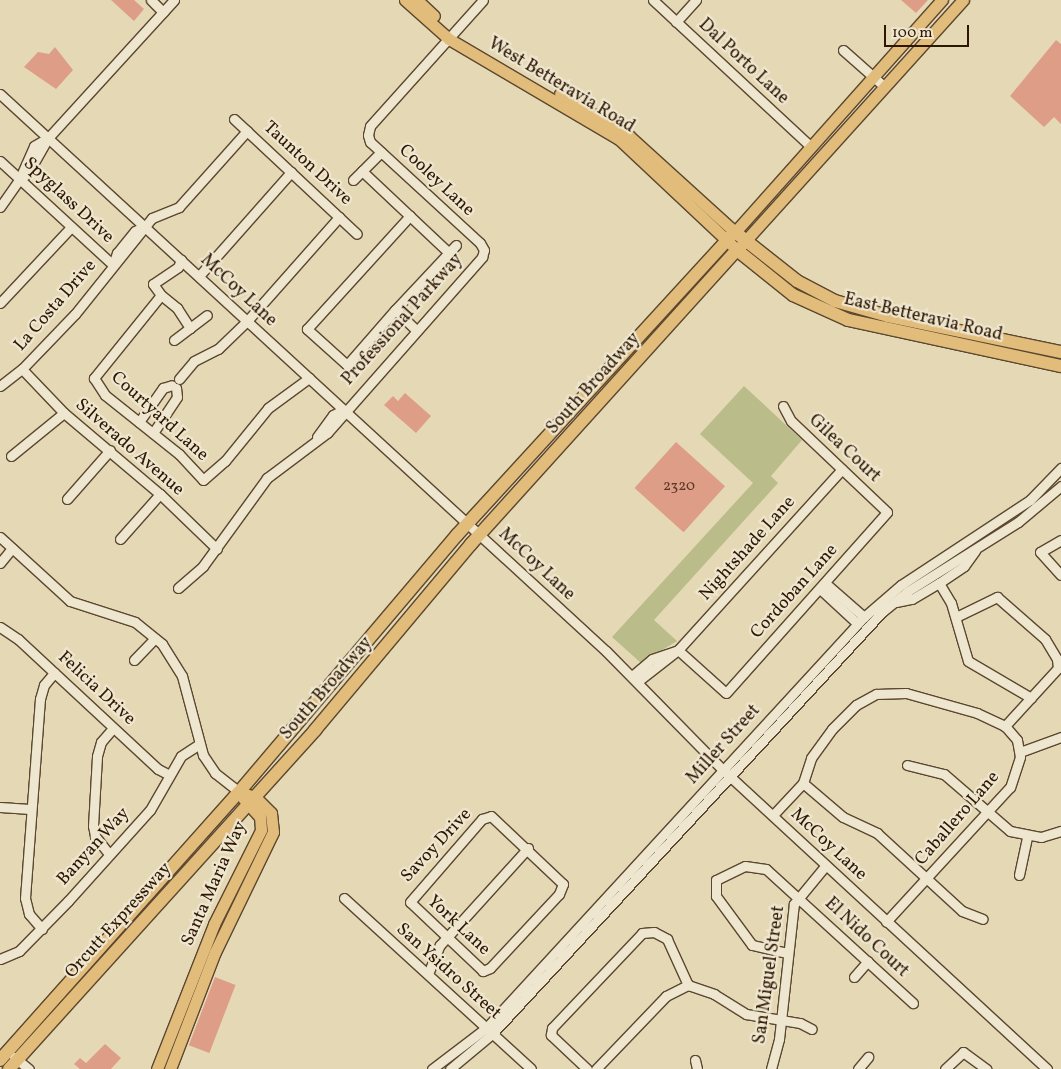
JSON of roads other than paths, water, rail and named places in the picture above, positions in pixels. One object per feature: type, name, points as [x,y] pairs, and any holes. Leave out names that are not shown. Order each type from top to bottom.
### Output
[{"type":"highway","name":"West Betteravia Road","points":[[731,236],[741,246]]},
{"type":"highway","name":"South Broadway","points":[[239,792],[468,524],[731,236]]},
{"type":"highway","name":"South Broadway","points":[[251,801],[371,667],[480,535],[741,246]]},
{"type":"highway","name":"East Betteravia Road","points":[[741,246],[797,282],[835,301],[973,334],[1061,352]]},
{"type":"highway","name":"East Betteravia Road","points":[[741,246],[790,293],[828,313],[888,331],[1061,366]]},
{"type":"highway","points":[[970,349],[973,334]]},
{"type":"highway","points":[[564,420],[575,431]]},
{"type":"highway","name":"Orcutt Expressway","points":[[8,1063],[239,792]]},
{"type":"highway","name":"Orcutt Expressway","points":[[8,1063],[251,801]]},
{"type":"main road","name":"West Betteravia Road","points":[[405,0],[451,36],[619,128],[731,236]]},
{"type":"main road","name":"West Betteravia Road","points":[[417,0],[451,36]]},
{"type":"main road","name":"South Broadway","points":[[731,236],[942,0]]},
{"type":"main road","name":"South Broadway","points":[[741,246],[963,0]]},
{"type":"main road","points":[[822,157],[819,147],[858,100],[860,91]]},
{"type":"main road","points":[[239,792],[251,801]]},
{"type":"main road","name":"Santa Maria Way","points":[[157,1069],[214,924],[261,830],[260,817],[251,801]]},
{"type":"main road","name":"Santa Maria Way","points":[[170,1069],[215,952],[273,832],[271,813],[251,801]]},
{"type":"street","points":[[151,0],[163,12]]},
{"type":"street","points":[[0,207],[20,180],[34,146],[48,138],[174,0]]},
{"type":"street","points":[[451,36],[483,0]]},
{"type":"street","name":"Dal Porto Lane","points":[[653,0],[811,147]]},
{"type":"street","points":[[676,22],[696,0]]},
{"type":"street","name":"Cooley Lane","points":[[451,36],[370,126],[368,135],[381,152],[484,250]]},
{"type":"street","points":[[843,50],[885,87]]},
{"type":"street","name":"McCoy Lane","points":[[0,94],[480,535],[634,679],[723,770],[886,922],[1046,1067],[1055,1069]]},
{"type":"street","name":"Taunton Drive","points":[[234,119],[358,234]]},
{"type":"street","points":[[145,226],[157,215],[179,207],[247,131]]},
{"type":"street","points":[[353,180],[381,152]]},
{"type":"street","name":"Spyglass Drive","points":[[0,161],[113,266]]},
{"type":"street","points":[[199,276],[291,172]]},
{"type":"street","points":[[362,172],[449,253]]},
{"type":"street","points":[[410,216],[307,329],[347,365],[456,245]]},
{"type":"street","points":[[139,422],[163,388],[181,386],[179,379],[194,361],[218,349],[247,321],[340,217]]},
{"type":"street","name":"La Costa Drive","points":[[0,386],[22,369],[76,314],[113,266],[124,257],[145,226]]},
{"type":"street","points":[[0,303],[71,227]]},
{"type":"street","name":"Professional Parkway","points":[[178,588],[217,549],[267,478],[316,437],[333,415],[343,410],[416,330],[484,250]]},
{"type":"street","points":[[181,260],[153,284],[161,295],[177,308],[190,328]]},
{"type":"street","name":"Courtyard Lane","points":[[161,295],[94,378],[105,395],[153,434],[203,480],[225,461],[268,408],[308,378]]},
{"type":"street","points":[[395,310],[416,330]]},
{"type":"street","points":[[174,340],[207,314]]},
{"type":"street","name":"Silverado Avenue","points":[[22,369],[64,413],[160,494],[217,549]]},
{"type":"street","points":[[153,434],[177,397],[174,387]]},
{"type":"street","name":"Gilea Court","points":[[783,406],[791,421],[887,512]]},
{"type":"street","points":[[11,456],[64,413]]},
{"type":"street","points":[[67,499],[110,450]]},
{"type":"street","name":"Miller Street","points":[[432,1069],[489,1031],[860,620],[901,585],[1030,500],[1061,468]]},
{"type":"street","name":"Nightshade Lane","points":[[634,679],[652,659],[678,650],[842,469]]},
{"type":"street","points":[[1061,475],[1051,488],[1061,501]]},
{"type":"street","name":"Miller Street","points":[[450,1069],[489,1031],[731,777],[893,603],[1054,494],[1061,486]]},
{"type":"street","points":[[120,539],[160,494]]},
{"type":"street","name":"Cordoban Lane","points":[[678,650],[726,693],[887,512]]},
{"type":"street","points":[[0,537],[70,601],[135,622],[155,638],[173,658],[182,676],[198,745],[215,773],[239,792]]},
{"type":"street","points":[[1061,540],[1040,552],[1061,575]]},
{"type":"street","name":"Miller Street","points":[[893,603],[912,599],[939,583],[964,566],[978,546]]},
{"type":"street","points":[[0,563],[12,548]]},
{"type":"street","points":[[939,583],[956,617],[968,661],[1031,698]]},
{"type":"street","points":[[823,586],[860,620]]},
{"type":"street","points":[[956,617],[993,596],[1004,601],[1045,639],[1059,666],[1005,726]]},
{"type":"street","name":"Felicia Drive","points":[[0,627],[54,673],[158,769],[170,775]]},
{"type":"street","points":[[134,660],[155,638]]},
{"type":"street","points":[[42,929],[29,914],[25,898],[30,809],[41,694],[54,673]]},
{"type":"street","points":[[773,816],[803,783],[811,758],[832,729],[856,705],[876,694],[906,694],[977,713],[1005,726],[1020,752],[1061,737]]},
{"type":"street","points":[[109,854],[95,836],[93,826],[98,749],[112,728]]},
{"type":"street","name":"Banyan Way","points":[[0,959],[19,951],[42,929],[150,810],[181,756],[198,745]]},
{"type":"street","name":"Caballero Lane","points":[[886,922],[986,812],[1016,776],[1020,752]]},
{"type":"street","points":[[907,765],[939,771],[1010,830],[1027,836],[1061,832]]},
{"type":"street","points":[[803,783],[843,817],[877,833],[962,911],[983,919]]},
{"type":"street","points":[[0,807],[30,809]]},
{"type":"street","name":"Savoy Drive","points":[[410,902],[482,819],[491,816],[528,848]]},
{"type":"street","points":[[1019,875],[1027,836]]},
{"type":"street","points":[[430,976],[446,938],[528,848]]},
{"type":"street","name":"York Lane","points":[[410,902],[480,970],[486,971],[559,894],[563,884],[528,848]]},
{"type":"street","name":"San Miguel Street","points":[[771,1069],[782,1020],[787,953],[798,896],[826,865]]},
{"type":"street","name":"El Nido Court","points":[[787,953],[752,945],[716,896],[713,885],[736,869],[756,866],[776,876],[913,1003]]},
{"type":"street","name":"San Ysidro Street","points":[[344,898],[531,1069]]},
{"type":"street","points":[[587,1069],[551,1035],[552,1028],[642,934],[654,932],[667,939],[688,985]]},
{"type":"street","points":[[854,976],[868,961]]},
{"type":"street","points":[[596,1069],[666,996],[688,985],[714,994],[736,1010],[812,1029]]},
{"type":"street","points":[[944,1069],[963,1052],[986,1069]]},
{"type":"street","points":[[858,1069],[868,1057]]},
{"type":"street","points":[[8,1063],[29,1069]]}]
